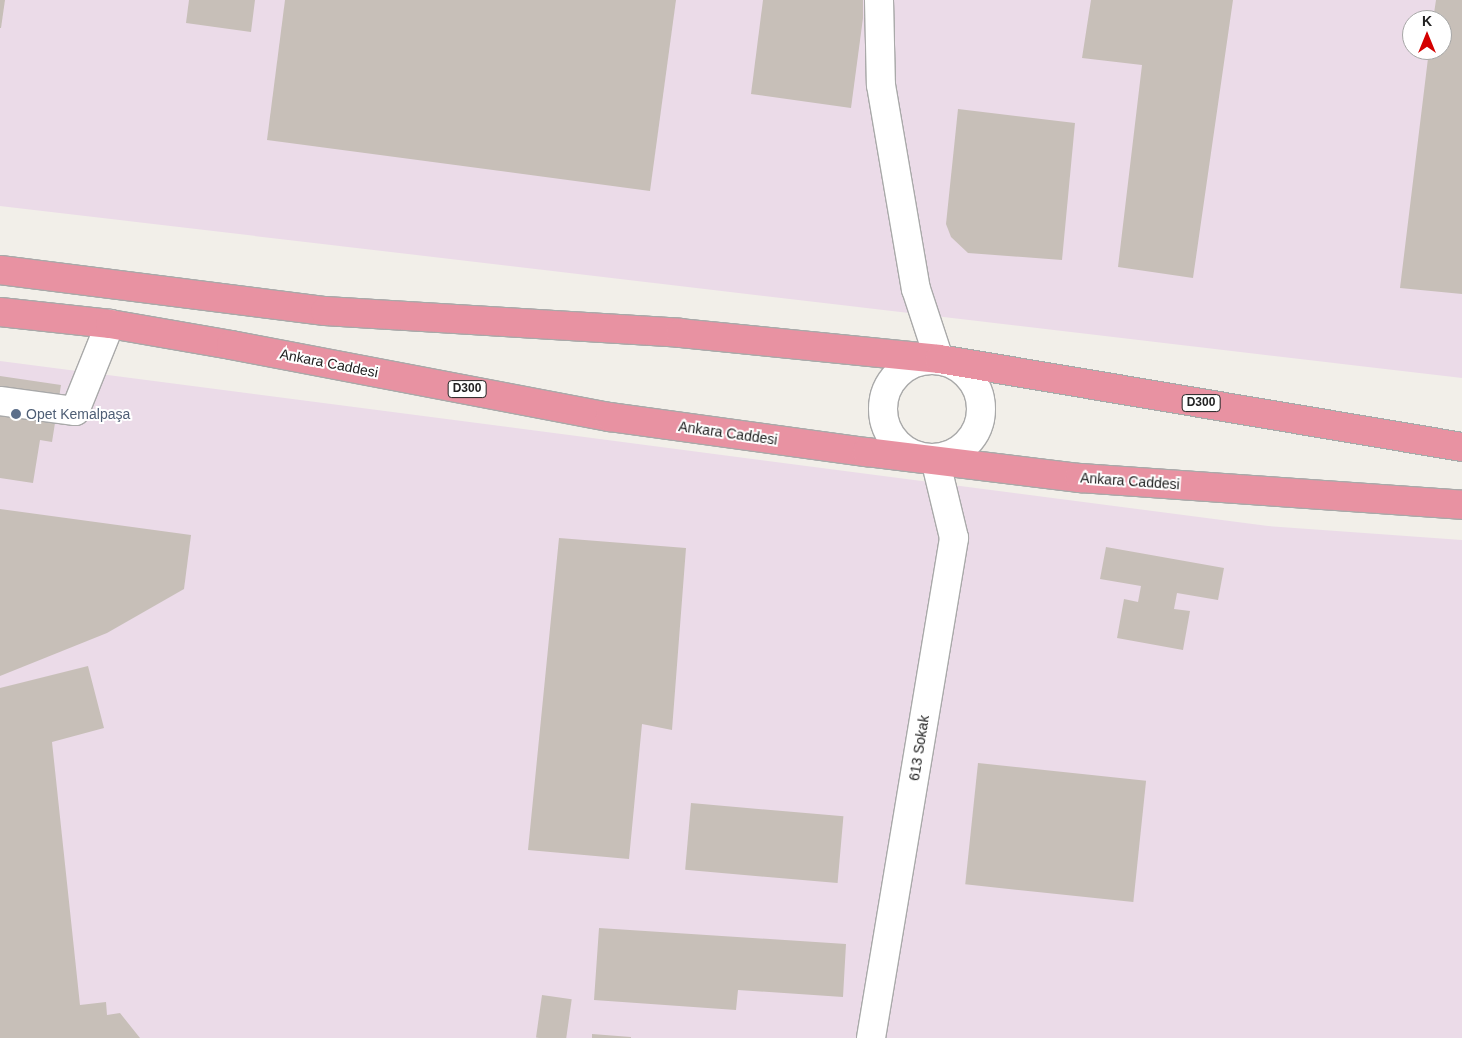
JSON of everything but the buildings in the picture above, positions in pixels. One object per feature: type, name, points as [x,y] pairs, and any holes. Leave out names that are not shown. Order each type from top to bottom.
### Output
[{"type":"highway","name":"D300","points":[[0,270],[326,311],[680,333],[939,359],[1462,447]]},
{"type":"highway","name":"Ankara Caddesi","points":[[0,312],[110,324],[610,417],[1080,478],[1462,505]]},
{"type":"street","points":[[879,0],[881,85],[916,289],[939,359]]},
{"type":"street","points":[[0,401],[75,411],[110,324]]},
{"type":"street","points":[[939,359],[966,372],[975,383],[982,411],[973,439],[962,449],[935,459],[903,448],[891,439],[884,423],[882,407],[885,391],[894,376],[906,366],[939,359]]},
{"type":"street","name":"613 Sokak","points":[[871,1038],[954,538],[935,459]]},
{"type":"shaded area","points":[[0,0],[1462,0],[1462,378],[0,206]]},
{"type":"shaded area","points":[[0,361],[1268,526],[1462,540],[1462,1038],[0,1038]]},
{"type":"place","name":"Opet Kemalpaşa","points":[[16,414]]}]
